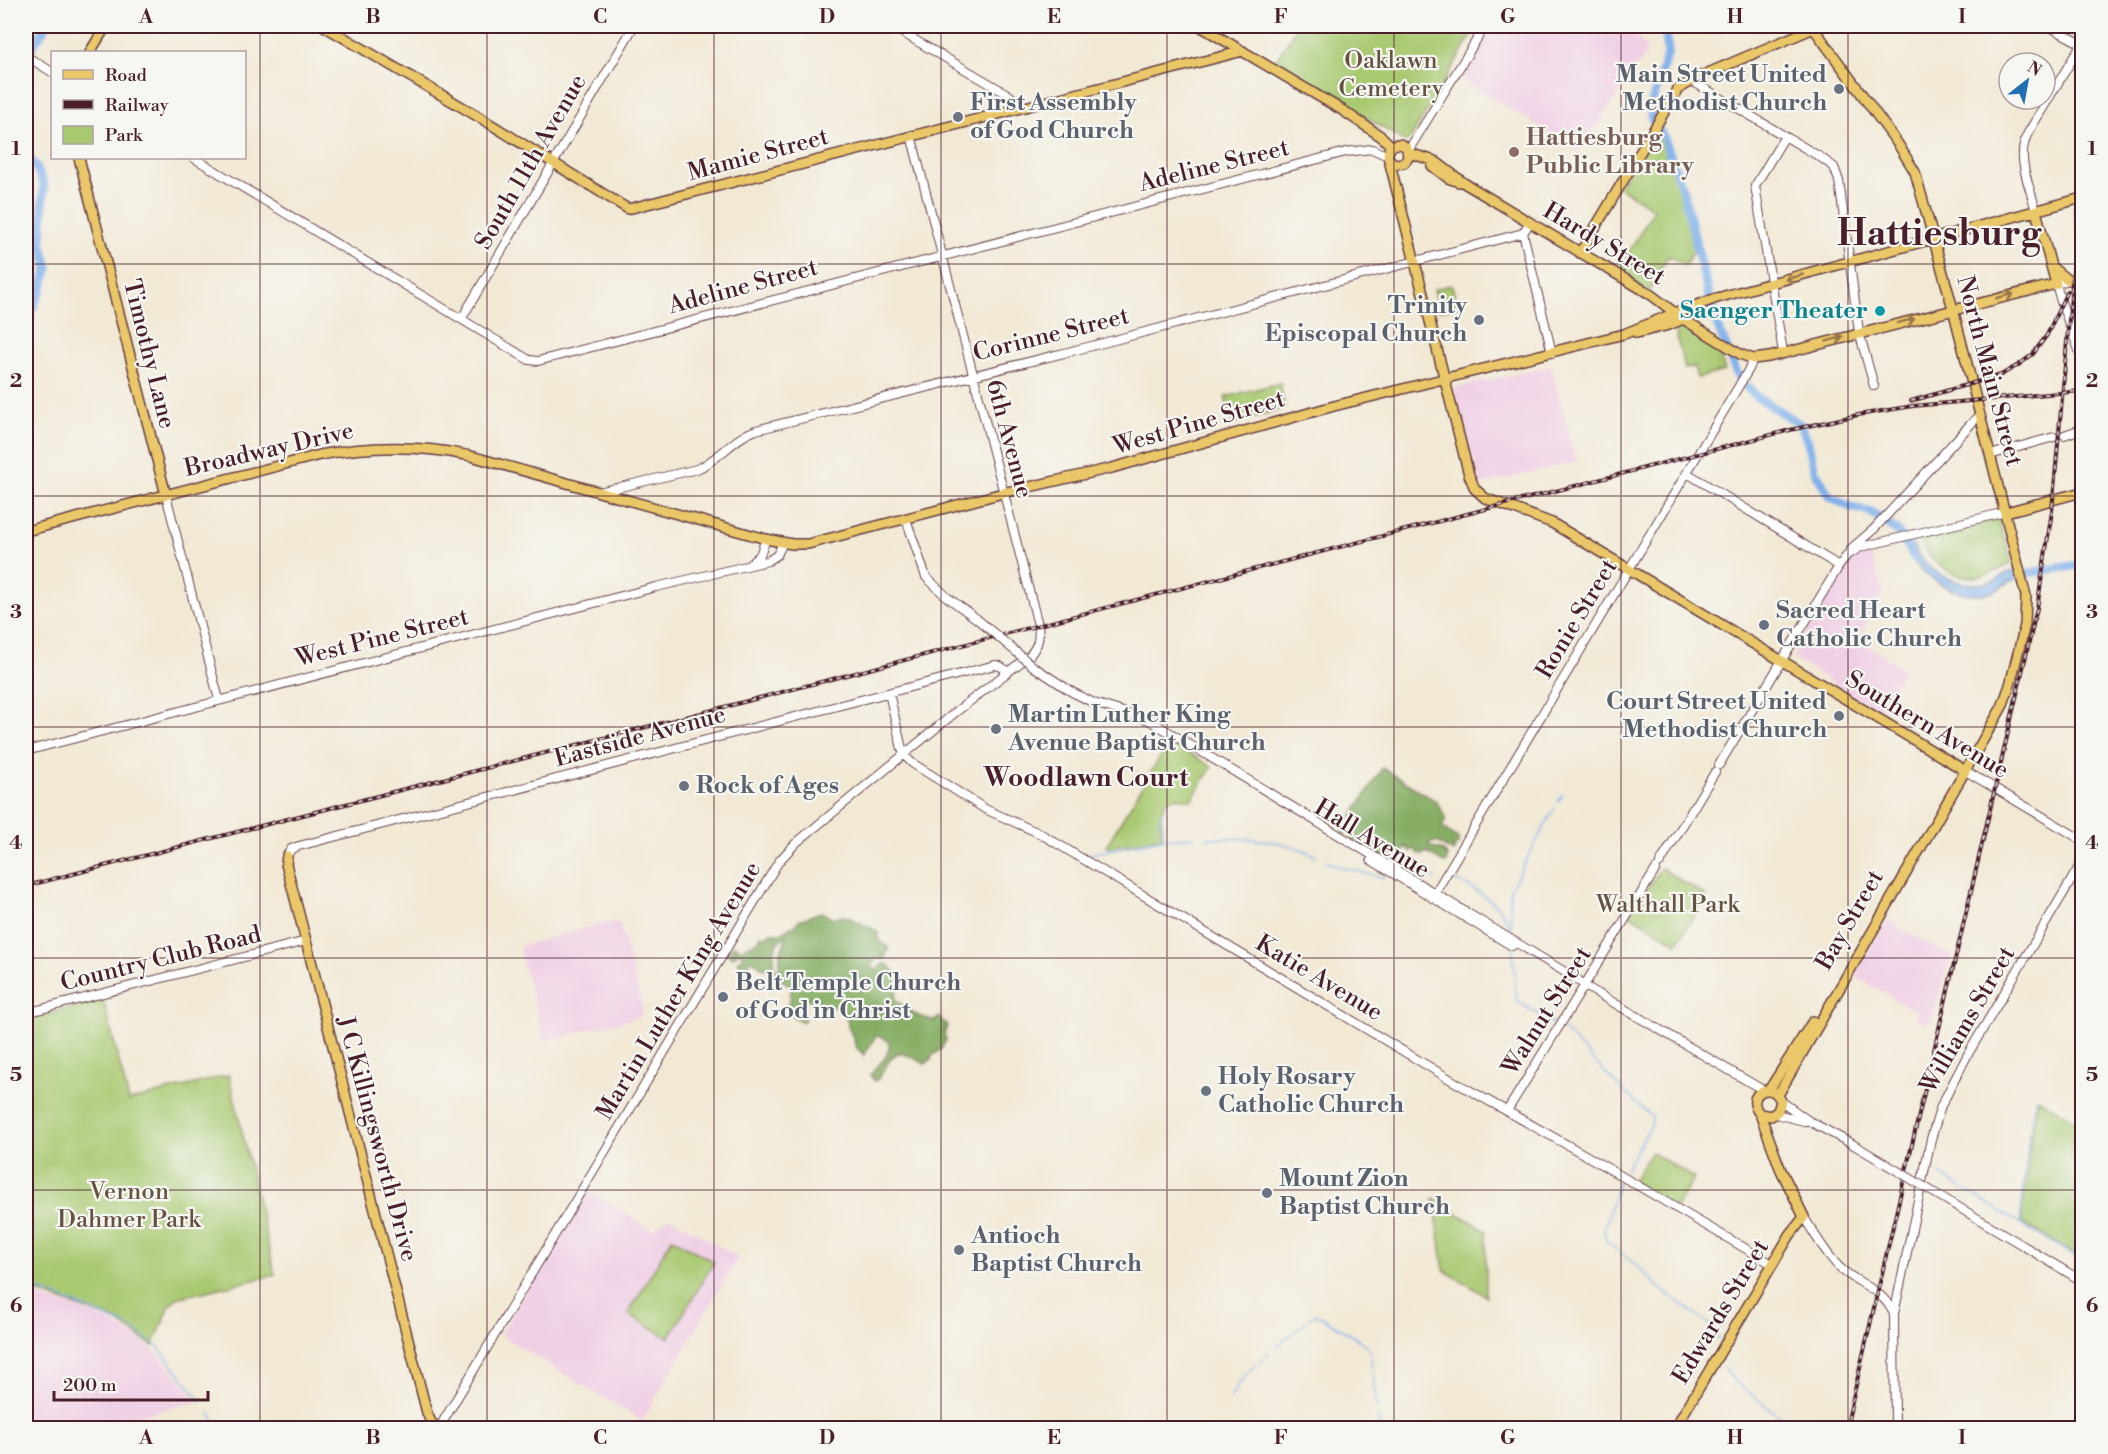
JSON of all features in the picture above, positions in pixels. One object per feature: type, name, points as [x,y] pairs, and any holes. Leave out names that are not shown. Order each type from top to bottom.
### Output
[{"type":"main road","points":[[91,51],[106,26]]},
{"type":"main road","name":"Mamie Street","points":[[324,26],[628,209],[1243,51]]},
{"type":"main road","name":"Hardy Street","points":[[1200,26],[1342,110],[1382,137],[1391,157]]},
{"type":"main road","points":[[1580,253],[1675,92],[1692,81],[1816,26]]},
{"type":"main road","name":"North Main Street","points":[[1816,26],[1912,164],[1953,309],[2022,579]]},
{"type":"main road","name":"Hardy Street","points":[[1342,110],[1355,115],[1448,178],[1464,183],[1530,222],[1654,297],[1712,337],[1753,359]]},
{"type":"main road","points":[[1407,150],[1401,165],[1391,157],[1407,150]]},
{"type":"main road","name":"Southern Avenue","points":[[1391,157],[1415,262],[1473,485],[1482,496],[1501,505],[1547,520],[1964,770]]},
{"type":"main road","name":"Timothy Lane","points":[[79,159],[166,495]]},
{"type":"main road","name":"West Pine Street","points":[[766,539],[783,543],[808,544],[1003,493],[1112,468],[1283,419],[1624,334],[1661,327],[1698,304],[1717,298],[2082,198]]},
{"type":"main road","points":[[1753,359],[2056,284],[2036,211]]},
{"type":"main road","points":[[2052,268],[2070,280]]},
{"type":"main road","points":[[1654,297],[1677,304],[1698,304]]},
{"type":"main road","points":[[1652,322],[1657,316],[1658,309],[1654,297]]},
{"type":"main road","points":[[1693,325],[1690,315],[1698,304]]},
{"type":"main road","name":"West Pine Street","points":[[1624,334],[1652,322],[1679,316]]},
{"type":"main road","name":"Broadway Drive","points":[[26,531],[320,455],[385,447],[419,448],[464,454],[766,539]]},
{"type":"main road","points":[[2006,512],[2082,492]]},
{"type":"main road","name":"Bay Street","points":[[1769,1138],[1774,1115],[1780,1107],[1769,1094],[1956,776],[1964,770],[2009,690],[2025,625],[2027,604],[2022,579]]},
{"type":"main road","name":"J C Killingsworth Drive","points":[[287,856],[286,864],[428,1413],[431,1422],[439,1428]]},
{"type":"main road","points":[[1769,1094],[1754,1103],[1784,1177],[1804,1217]]},
{"type":"main road","points":[[1760,1114],[1774,1115]]},
{"type":"main road","name":"Edwards Street","points":[[1675,1428],[1772,1263],[1795,1226],[1804,1217]]},
{"type":"street","name":"South 11th Avenue","points":[[462,318],[634,26]]},
{"type":"street","points":[[891,26],[1009,95],[1023,108]]},
{"type":"street","points":[[1407,150],[1485,26]]},
{"type":"street","points":[[2036,211],[2023,160],[2023,146],[2028,133],[2082,44],[2048,26]]},
{"type":"street","points":[[27,57],[51,71]]},
{"type":"street","points":[[1692,81],[1785,136],[1835,169],[1859,332],[1874,386]]},
{"type":"street","name":"6th Avenue","points":[[911,135],[1038,625],[1040,637],[1037,647]]},
{"type":"street","points":[[1783,352],[1755,190],[1756,183],[1785,136]]},
{"type":"street","name":"Adeline Street","points":[[196,159],[525,358],[541,361],[1346,152],[1362,145],[1391,157]]},
{"type":"street","points":[[1530,222],[1523,233],[1552,353]]},
{"type":"street","name":"Corinne Street","points":[[598,492],[697,469],[711,461],[740,437],[756,430],[1523,233]]},
{"type":"street","points":[[2082,276],[2056,284],[2082,358]]},
{"type":"street","name":"Ronie Street","points":[[1433,895],[1753,359]]},
{"type":"street","name":"Walnut Street","points":[[1507,1111],[1839,566],[1853,547],[1876,527],[1980,414]]},
{"type":"street","points":[[2064,435],[2082,429]]},
{"type":"street","points":[[1990,454],[2054,437]]},
{"type":"street","points":[[1687,473],[1839,566]]},
{"type":"street","name":"Timothy Lane","points":[[166,495],[219,700]]},
{"type":"street","points":[[1850,554],[1861,547],[2006,512]]},
{"type":"street","name":"Hall Avenue","points":[[906,519],[926,577],[947,597],[1034,667],[1072,692],[1094,703],[1143,719],[1167,736],[1576,983],[1585,986],[1769,1094],[1809,1120],[2082,1281]]},
{"type":"street","points":[[1874,544],[1871,538],[1876,527]]},
{"type":"street","points":[[749,565],[760,555],[766,539]]},
{"type":"street","name":"West Pine Street","points":[[26,751],[772,560],[783,543]]},
{"type":"street","name":"Martin Luther King Avenue","points":[[439,1428],[774,868],[796,843],[1037,647]]},
{"type":"street","name":"Eastside Avenue","points":[[287,856],[291,849],[299,846],[995,665],[1022,661]]},
{"type":"street","points":[[995,665],[1007,671]]},
{"type":"street","points":[[889,693],[904,755]]},
{"type":"street","name":"Katie Avenue","points":[[904,755],[912,764],[985,809],[1041,834],[1316,999],[1772,1263]]},
{"type":"street","name":"Southern Avenue","points":[[1964,770],[2082,840]]},
{"type":"street","name":"Williams Street","points":[[1895,1428],[1894,1314],[1933,1132],[1941,1106],[1968,1054],[2082,862]]},
{"type":"street","name":"Country Club Road","points":[[26,1013],[306,941]]},
{"type":"street","name":"Hall Avenue","points":[[1774,1115],[1809,1120]]},
{"type":"street","points":[[1804,1217],[1837,1264],[1845,1272],[1878,1293],[1894,1314]]},
{"type":"shaded area","points":[[1489,26],[1629,26],[1648,51],[1579,151],[1458,77]]},
{"type":"shaded area","points":[[1551,366],[1576,462],[1480,485],[1454,388]]},
{"type":"shaded area","points":[[1868,550],[1884,592],[1857,639],[1904,669],[1879,710],[1792,658],[1850,558]]},
{"type":"shaded area","points":[[1887,920],[1951,955],[1935,1010],[1927,1025],[1917,1020],[1914,1010],[1856,977],[1855,973]]},
{"type":"shaded area","points":[[619,921],[643,1011],[640,1017],[546,1040],[519,951],[521,946],[592,926]]},
{"type":"shaded area","points":[[588,1191],[653,1230],[670,1217],[738,1257],[642,1421],[500,1335]]},
{"type":"shaded area","points":[[26,1293],[108,1320],[134,1335],[160,1356],[199,1403],[87,1428],[26,1428]]},
{"type":"green space","name":"Oaklawn Cemetery","points":[[1297,26],[1477,26],[1411,138],[1406,142],[1275,62]]},
{"type":"green space","points":[[1655,125],[1676,168],[1697,246],[1685,265],[1668,256],[1648,293],[1616,274],[1654,209],[1619,187]]},
{"type":"green space","points":[[1452,285],[1457,307],[1439,311],[1434,289]]},
{"type":"green space","points":[[1674,328],[1686,329],[1717,347],[1725,371],[1697,378],[1694,367],[1685,369]]},
{"type":"green space","points":[[1280,383],[1285,408],[1233,423],[1225,397]]},
{"type":"green space","points":[[1999,519],[2012,562],[1986,575],[1967,577],[1950,572],[1935,562],[1920,540]]},
{"type":"green space","points":[[1170,741],[1212,767],[1191,800],[1176,797],[1166,801],[1161,813],[1163,837],[1106,846]]},
{"type":"green space","points":[[1382,768],[1436,801],[1446,818],[1442,828],[1458,838],[1458,845],[1453,845],[1455,850],[1453,852],[1437,842],[1430,843],[1428,846],[1443,851],[1448,857],[1446,863],[1424,851],[1423,855],[1413,849],[1410,852],[1406,846],[1399,858],[1409,869],[1421,872],[1421,876],[1409,876],[1357,844],[1356,841],[1350,840],[1353,834],[1351,831],[1342,836],[1341,834]]},
{"type":"green space","name":"Walthall Park","points":[[1661,868],[1706,896],[1677,943],[1630,915]]},
{"type":"green space","points":[[821,912],[832,917],[844,916],[878,932],[878,939],[889,948],[884,959],[875,959],[871,968],[877,969],[887,964],[897,974],[895,999],[916,1015],[934,1021],[939,1017],[947,1026],[944,1034],[946,1040],[931,1060],[925,1064],[906,1054],[895,1054],[875,1081],[870,1075],[886,1056],[889,1047],[889,1042],[883,1037],[876,1036],[864,1055],[855,1046],[846,1016],[837,1007],[817,1005],[808,998],[801,1003],[801,1008],[805,1013],[804,1021],[783,1010],[790,1001],[791,986],[778,978],[775,986],[772,985],[770,973],[780,966],[780,954],[787,937],[780,939],[774,951],[774,966],[768,969],[753,960],[750,960],[748,967],[742,966],[737,961],[744,957],[741,953],[733,957],[728,955],[734,945],[741,949],[758,941],[761,935],[766,937],[771,933],[782,933],[789,927],[794,927],[799,920]]},
{"type":"green space","name":"Vernon Dahmer Park","points":[[103,999],[129,1101],[229,1075],[275,1275],[177,1298],[170,1305],[153,1346],[115,1320],[26,1288],[26,1020]]},
{"type":"green space","points":[[2038,1098],[2082,1125],[2082,1259],[2021,1222],[2029,1147]]},
{"type":"green space","points":[[1651,1152],[1694,1178],[1676,1208],[1632,1182]]},
{"type":"green space","points":[[1434,1199],[1486,1231],[1486,1296],[1444,1270]]},
{"type":"green space","points":[[672,1238],[714,1262],[669,1338],[628,1314]]},
{"type":"water","points":[[1914,546],[1927,565],[1958,582],[1982,584],[2014,571],[2016,579],[1992,592],[1967,594],[1954,590],[1931,578],[1921,569],[1906,549]]},
{"type":"waterway","points":[[26,56],[46,26]]},
{"type":"waterway","points":[[1665,26],[1668,52],[1650,109],[1652,119],[1664,138],[1683,191],[1714,317],[1739,379],[1757,397],[1800,424],[1808,442],[1815,471],[1830,497],[1850,507],[1870,512],[1888,524],[1898,532],[1915,558]]},
{"type":"waterway","points":[[26,153],[36,167],[44,185],[41,242],[48,268],[26,322]]},
{"type":"waterway","points":[[2014,576],[2082,564]]},
{"type":"waterway","points":[[1558,802],[1563,794]]},
{"type":"waterway","points":[[1511,926],[1510,890],[1554,809]]},
{"type":"waterway","points":[[1162,811],[1160,818],[1163,839]]},
{"type":"waterway","points":[[1090,854],[1161,839],[1194,837]]},
{"type":"waterway","points":[[1206,838],[1277,842],[1316,856]]},
{"type":"waterway","points":[[1325,861],[1385,878]]},
{"type":"waterway","points":[[1415,877],[1436,878]]},
{"type":"waterway","points":[[1450,878],[1471,887],[1498,907],[1509,925],[1512,936]]},
{"type":"waterway","points":[[1513,950],[1517,1001],[1556,1025]]},
{"type":"waterway","points":[[1563,1029],[1622,1090],[1652,1117],[1651,1126],[1624,1171]]},
{"type":"waterway","points":[[2020,1223],[2029,1137],[2036,1099]]},
{"type":"waterway","points":[[1939,1174],[2082,1261]]},
{"type":"waterway","points":[[1619,1180],[1604,1230],[1606,1241],[1643,1271],[1659,1288],[1709,1324],[1719,1339]]},
{"type":"waterway","points":[[26,1286],[130,1327],[158,1347],[201,1401]]},
{"type":"waterway","points":[[1309,1319],[1315,1315],[1322,1317],[1368,1346],[1370,1354]]},
{"type":"waterway","points":[[1277,1347],[1306,1322]]},
{"type":"waterway","points":[[1231,1397],[1244,1376],[1269,1353]]},
{"type":"waterway","points":[[1371,1359],[1377,1408]]},
{"type":"waterway","points":[[1724,1368],[1735,1382],[1795,1428]]},
{"type":"waterway","points":[[210,1413],[218,1428]]},
{"type":"waterway","points":[[1378,1417],[1379,1428]]},
{"type":"railway","points":[[2081,26],[2082,38]]},
{"type":"railway","points":[[1846,1428],[2037,608],[2052,511],[2082,172]]},
{"type":"railway","points":[[1911,401],[2001,375],[2020,364],[2033,354],[2047,335],[2067,291]]},
{"type":"railway","points":[[26,886],[1790,430],[1913,406],[2082,391]]},
{"type":"place","name":"Main Street United Methodist Church","points":[[1839,89]]},
{"type":"place","name":"First Assembly of God Church","points":[[958,117]]},
{"type":"place","name":"Hattiesburg Public Library","points":[[1514,152]]},
{"type":"place","name":"Saenger Theater","points":[[1880,311]]},
{"type":"place","name":"Trinity Episcopal Church","points":[[1479,320]]},
{"type":"place","name":"Sacred Heart Catholic Church","points":[[1764,625]]},
{"type":"place","name":"Court Street United Methodist Church","points":[[1839,716]]},
{"type":"place","name":"Martin Luther King Avenue Baptist Church","points":[[996,729]]},
{"type":"place","name":"Rock of Ages","points":[[684,786]]},
{"type":"place","name":"Belt Temple Church of God in Christ","points":[[723,997]]},
{"type":"place","name":"Holy Rosary Catholic Church","points":[[1206,1091]]},
{"type":"place","name":"Mount Zion Baptist Church","points":[[1267,1193]]},
{"type":"place","name":"Antioch Baptist Church","points":[[959,1250]]},
{"type":"district","name":"Hattiesburg","points":[[1939,234]]},
{"type":"district","name":"Woodlawn Court","points":[[1086,778]]}]
